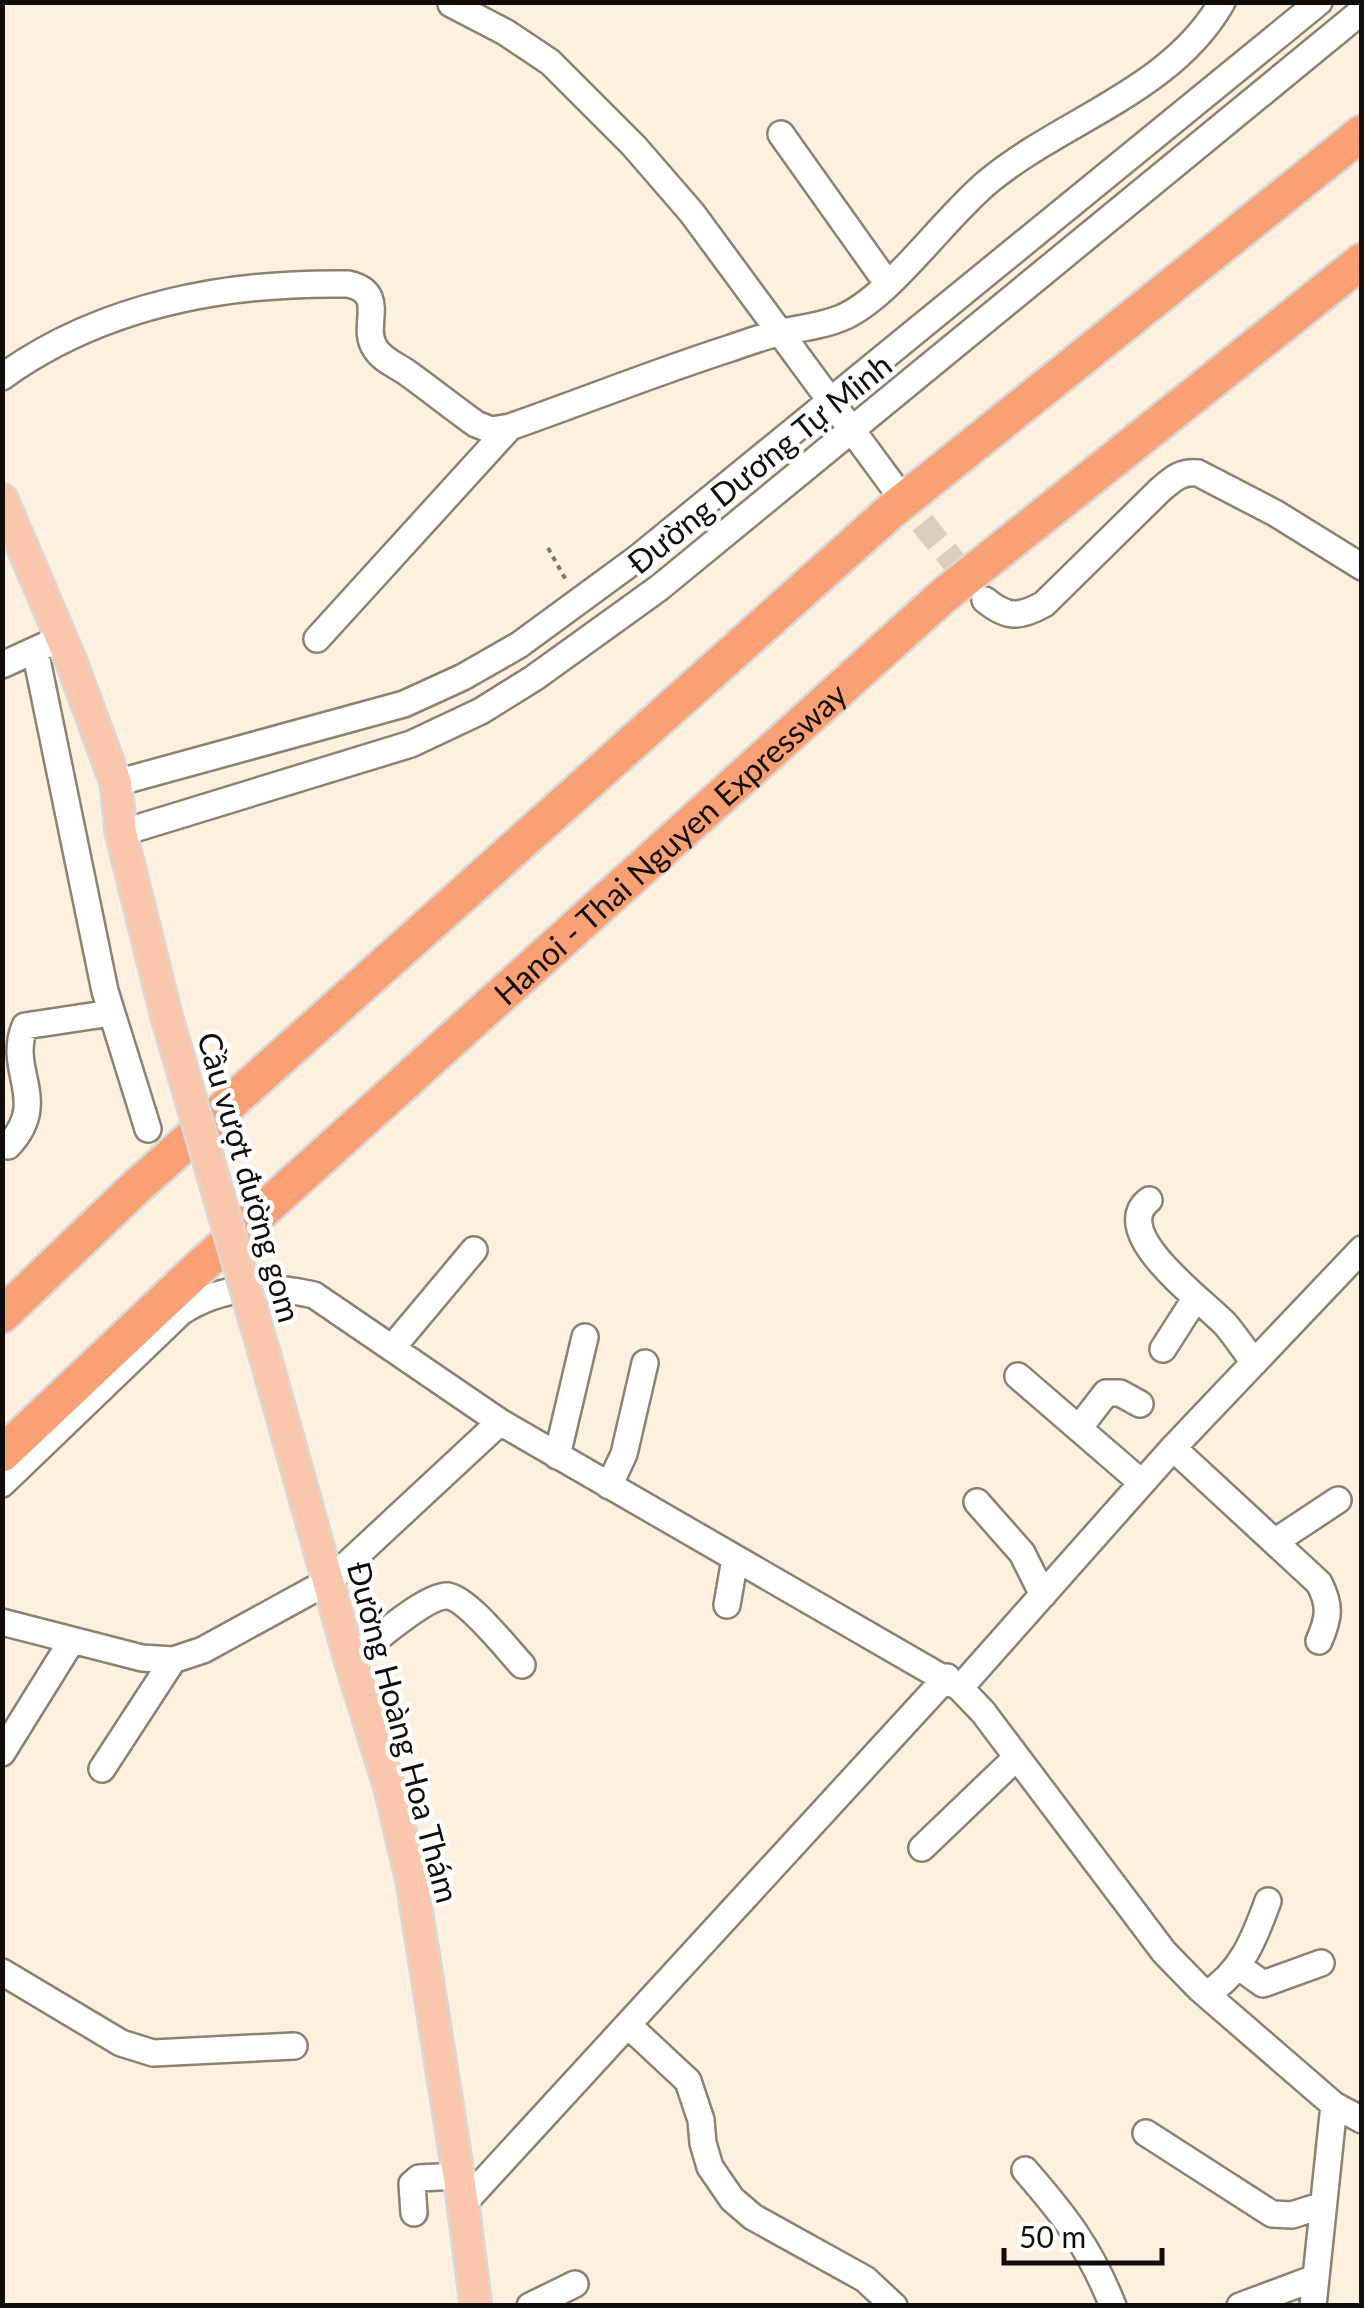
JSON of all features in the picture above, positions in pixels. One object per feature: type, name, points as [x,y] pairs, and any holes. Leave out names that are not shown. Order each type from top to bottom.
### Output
[{"type":"highway","points":[[2,1315],[134,1190],[891,510],[1362,133]]},
{"type":"highway","name":"Hanoi - Thai Nguyen Expressway","points":[[2,1454],[214,1255],[942,596],[1362,261]]},
{"type":"main road","points":[[2,499],[48,644],[116,783],[121,833]]},
{"type":"main road","name":"Cầu vượt đường gom","points":[[121,833],[166,1014],[266,1359]]},
{"type":"main road","name":"Đường Hoàng Hoa Thám","points":[[266,1359],[390,1789],[412,1882],[476,2306]]},
{"type":"street","points":[[2,377],[74,332],[141,308],[262,287],[348,284],[358,286],[371,303],[371,339],[385,359],[476,424],[491,430],[510,427],[674,366],[779,332],[842,318],[887,283],[990,180],[1148,79],[1203,32],[1222,2]]},
{"type":"street","name":"Đường Dương Tự Minh","points":[[116,783],[404,704],[519,644],[639,557],[1319,2]]},
{"type":"street","points":[[451,4],[505,32],[550,62],[594,104],[692,213],[899,494]]},
{"type":"street","name":"Đường Dương Tự Minh","points":[[121,833],[411,744],[481,711],[534,678],[659,588],[1362,12]]},
{"type":"street","points":[[781,134],[887,283]]},
{"type":"street","points":[[317,639],[510,427]]},
{"type":"street","points":[[985,600],[1013,616],[1044,604],[1160,490],[1188,472],[1275,514],[1362,567]]},
{"type":"street","points":[[2,665],[48,644],[111,1013],[148,1128]]},
{"type":"street","points":[[8,1146],[27,1119],[29,1104],[21,1058],[26,1026],[111,1013]]},
{"type":"street","points":[[1149,1200],[1139,1208],[1138,1225],[1159,1262],[1225,1324],[1254,1363]]},
{"type":"street","points":[[414,2214],[412,2184],[419,2178],[461,2190],[628,2025],[953,1682],[1043,1595],[1173,1448],[1362,1248]]},
{"type":"street","points":[[392,1348],[474,1250]]},
{"type":"street","points":[[2,1484],[181,1312],[202,1298],[250,1288],[280,1287],[314,1295],[500,1422],[734,1560],[953,1682],[983,1712],[1164,1952],[1206,1994],[1334,2105],[1362,2120]]},
{"type":"street","points":[[1163,1349],[1195,1299]]},
{"type":"street","points":[[557,1456],[585,1338]]},
{"type":"street","points":[[609,1486],[624,1454],[644,1363]]},
{"type":"street","points":[[1018,1376],[1142,1483]]},
{"type":"street","points":[[1079,1428],[1106,1393],[1120,1393],[1140,1404]]},
{"type":"street","points":[[2,1622],[142,1658],[173,1660],[202,1650],[329,1580],[500,1422]]},
{"type":"street","points":[[1173,1448],[1319,1583],[1328,1600],[1330,1617],[1320,1641]]},
{"type":"street","points":[[1276,1541],[1338,1500]]},
{"type":"street","points":[[977,1502],[1022,1554],[1043,1595]]},
{"type":"street","points":[[727,1605],[734,1560]]},
{"type":"street","points":[[350,1660],[431,1599],[448,1596],[464,1604],[522,1665]]},
{"type":"street","points":[[2,1753],[70,1642]]},
{"type":"street","points":[[102,1769],[173,1660]]},
{"type":"street","points":[[922,1848],[1017,1758]]},
{"type":"street","points":[[1206,1994],[1220,1986],[1238,1966],[1268,1901]]},
{"type":"street","points":[[1238,1966],[1263,1984],[1321,1964]]},
{"type":"street","points":[[2,1972],[121,2043],[154,2053],[294,2046]]},
{"type":"street","points":[[628,2025],[688,2080],[710,2167],[732,2199],[752,2217],[865,2279],[894,2306]]},
{"type":"street","points":[[1312,2306],[1334,2105]]},
{"type":"street","points":[[1146,2133],[1272,2214],[1292,2215],[1323,2205]]},
{"type":"street","points":[[1025,2170],[1095,2262],[1112,2306]]},
{"type":"street","points":[[1240,2306],[1314,2278]]},
{"type":"street","points":[[530,2306],[575,2284]]},
{"type":"path","points":[[548,548],[578,602]]},
{"type":"tunnel","points":[[899,494],[975,588]]}]
